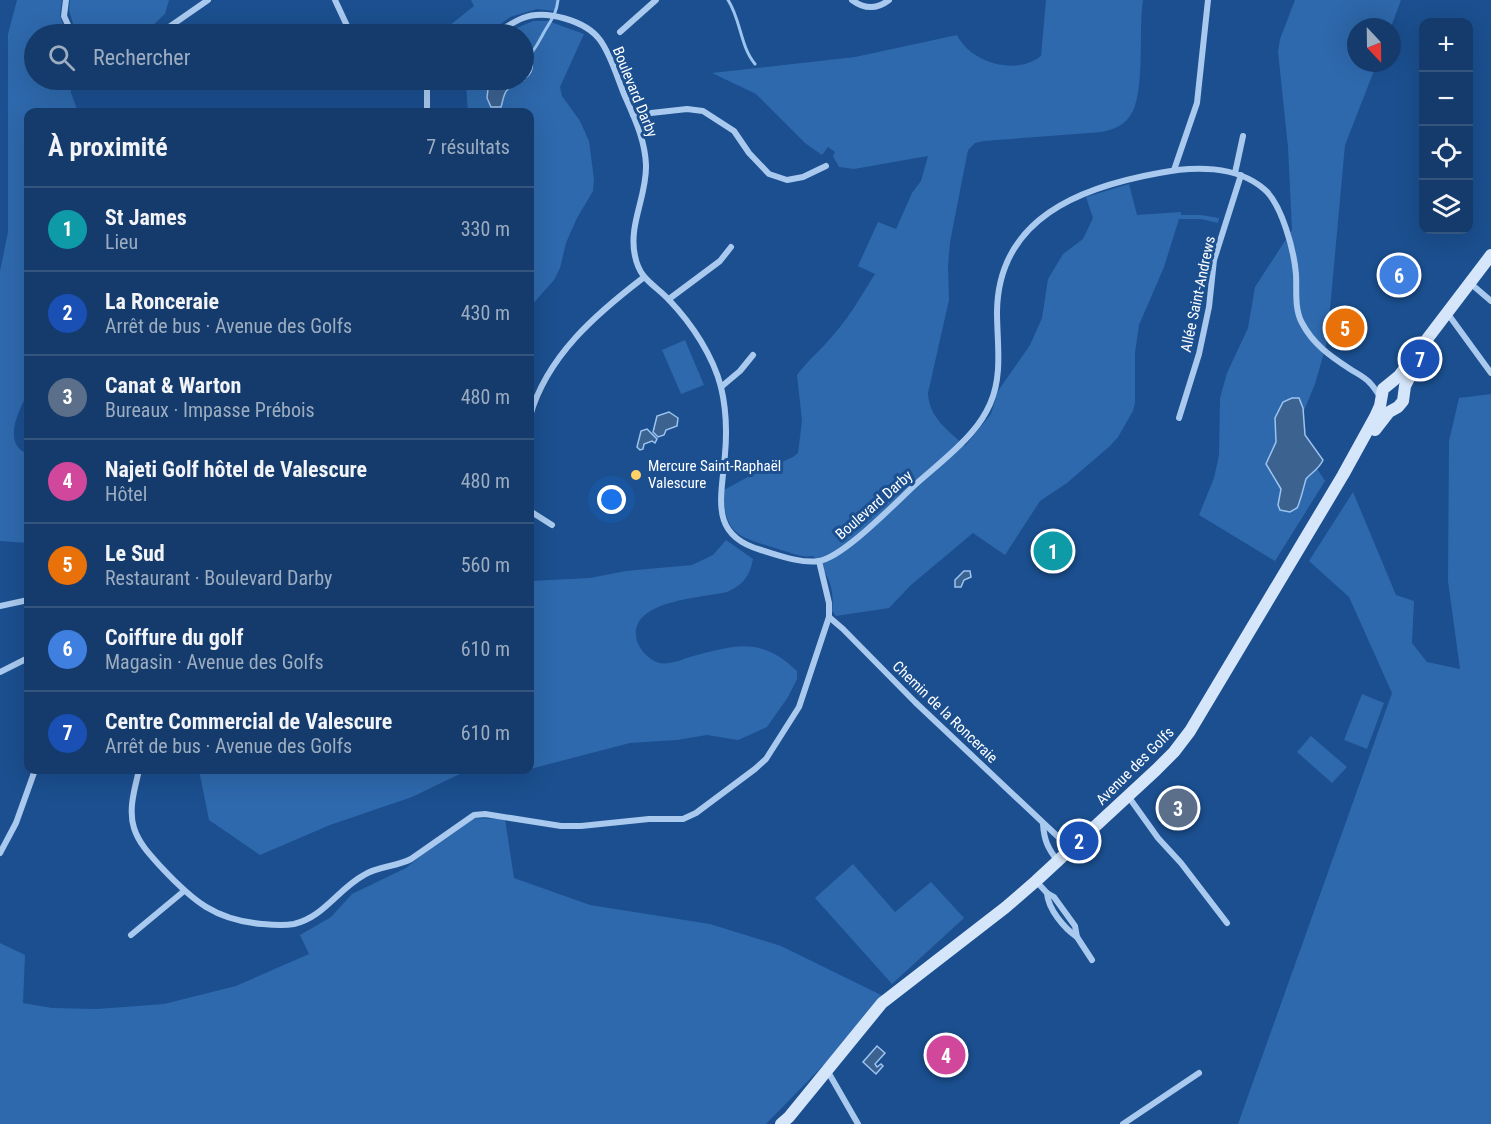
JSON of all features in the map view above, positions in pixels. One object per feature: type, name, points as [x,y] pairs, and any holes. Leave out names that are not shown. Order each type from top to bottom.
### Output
[{"type":"main road","name":"Avenue des Golfs","points":[[781,1124],[882,1003],[1006,907],[1174,752],[1190,731],[1343,475],[1375,417],[1384,392],[1400,376],[1491,255]]},
{"type":"main road","name":"Avenue des Golfs","points":[[1404,393],[1407,380],[1445,317]]},
{"type":"main road","points":[[1397,385],[1404,393],[1401,404],[1395,408],[1386,407],[1384,392],[1397,385]]},
{"type":"main road","name":"Avenue des Golfs","points":[[1343,475],[1382,419],[1395,408]]},
{"type":"street","points":[[66,0],[64,16],[68,24]]},
{"type":"street","points":[[173,24],[208,0]]},
{"type":"street","points":[[335,0],[346,24]]},
{"type":"street","points":[[620,32],[656,0]]},
{"type":"street","points":[[852,0],[867,8],[889,0]]},
{"type":"street","points":[[1174,170],[1197,103],[1208,0]]},
{"type":"street","name":"Boulevard Darby","points":[[512,24],[526,16],[547,16],[567,20],[589,29],[601,42],[643,140],[646,168],[633,236],[635,256],[644,278]]},
{"type":"street","points":[[427,90],[427,108]]},
{"type":"street","points":[[633,115],[687,109],[703,111],[734,131],[749,153],[769,174],[787,180],[803,177],[826,166]]},
{"type":"street","name":"Allée Saint-Andrews","points":[[1179,418],[1199,354],[1209,307],[1214,260],[1238,174],[1243,136]]},
{"type":"street","name":"Boulevard Darby","points":[[819,561],[831,557],[857,537],[956,449],[974,430],[990,405],[995,387],[998,368],[997,309],[1000,289],[1011,256],[1021,240],[1046,213],[1086,192],[1142,176],[1174,170],[1202,169],[1238,174],[1266,190],[1282,216],[1290,241],[1296,271],[1296,300],[1299,318],[1310,338],[1322,350],[1384,392]]},
{"type":"street","points":[[669,299],[720,261],[731,247]]},
{"type":"street","points":[[138,774],[131,816],[134,828],[140,843],[184,891],[205,908],[231,920],[255,924],[287,925],[310,918],[320,912],[362,875],[402,864],[411,859],[474,815],[492,815],[561,826],[649,819],[676,820],[689,816],[722,794],[765,759],[799,707],[829,617],[829,603],[819,561],[782,556],[748,546],[731,534],[724,523],[720,500],[726,449],[726,422],[721,387],[704,347],[669,299],[644,278],[589,322],[557,359],[534,401]]},
{"type":"street","points":[[1470,283],[1491,301]]},
{"type":"street","points":[[1445,317],[1491,373]]},
{"type":"street","points":[[721,387],[740,372],[753,355]]},
{"type":"street","name":"Boulevard Darby","points":[[1370,382],[1384,392]]},
{"type":"street","points":[[534,514],[552,525]]},
{"type":"street","points":[[0,606],[24,601]]},
{"type":"street","name":"Chemin de la Ronceraie","points":[[829,617],[1043,825],[1071,849]]},
{"type":"street","points":[[0,672],[24,660]]},
{"type":"street","points":[[0,853],[16,823],[34,774]]},
{"type":"street","points":[[1128,796],[1158,838],[1181,863],[1227,923]]},
{"type":"street","name":"Chemin de la Ronceraie","points":[[1043,825],[1044,837],[1058,861]]},
{"type":"street","points":[[1036,881],[1047,893],[1047,902],[1069,932],[1077,937],[1092,960]]},
{"type":"street","points":[[131,935],[184,891]]},
{"type":"street","points":[[827,1070],[858,1124]]},
{"type":"street","points":[[1123,1124],[1199,1073]]},
{"type":"shaded area","points":[[17,0],[62,0],[60,15],[63,24],[24,24],[24,90],[71,90],[77,108],[24,108],[24,401],[17,417],[14,435],[15,442],[24,452],[24,543],[0,541],[0,271],[8,232],[8,34]]},
{"type":"shaded area","points":[[70,0],[169,0],[165,14],[154,24],[73,24],[69,10]]},
{"type":"shaded area","points":[[471,0],[558,0],[557,8],[553,11],[537,9],[510,17],[501,24],[452,24],[474,6]]},
{"type":"shaded area","points":[[1046,0],[1143,0],[1140,78],[1135,106],[1124,122],[1106,131],[984,141],[975,143],[968,150],[950,242],[949,300],[928,393],[932,410],[940,423],[965,446],[991,414],[998,391],[1030,345],[1042,318],[1048,279],[1063,254],[1083,239],[1093,218],[1086,197],[1129,184],[1137,215],[1181,212],[1181,215],[1219,218],[1218,223],[1201,219],[1179,219],[1164,267],[1139,325],[1135,353],[1133,411],[1110,446],[1067,483],[1040,501],[1005,555],[973,533],[911,585],[889,608],[836,616],[832,611],[829,581],[813,556],[793,554],[756,542],[738,533],[731,527],[727,518],[724,490],[798,453],[802,421],[797,375],[841,326],[875,274],[858,266],[878,222],[896,229],[912,193],[921,181],[928,156],[854,169],[839,167],[833,156],[835,152],[828,147],[822,155],[805,143],[756,94],[712,73],[855,57],[957,35],[964,45],[983,59],[1007,66],[1019,65],[1041,56]]},
{"type":"shaded area","points":[[1295,0],[1401,0],[1394,18],[1347,18],[1347,72],[1373,72],[1345,145],[1327,342],[1315,384],[1299,423],[1302,445],[1325,481],[1275,561],[1199,515],[1214,478],[1219,455],[1220,398],[1227,373],[1248,328],[1255,287],[1292,230],[1288,147],[1278,52],[1280,39]]},
{"type":"shaded area","points":[[533,21],[548,21],[584,34],[560,87],[562,96],[580,121],[589,141],[594,179],[593,191],[566,243],[560,268],[554,280],[534,302],[534,108],[468,108],[466,90],[534,90],[534,24],[526,24]]},
{"type":"shaded area","points":[[488,90],[507,90],[501,107],[491,107],[487,98]]},
{"type":"shaded area","points":[[685,340],[704,385],[681,394],[662,350]]},
{"type":"shaded area","points":[[1491,394],[1491,1124],[1238,1124],[1392,693],[1349,597],[1309,561],[1353,492],[1396,595],[1414,601],[1412,643],[1427,662],[1460,669],[1448,581],[1449,441],[1459,398]]},
{"type":"shaded area","points":[[1299,398],[1303,408],[1305,435],[1323,460],[1306,479],[1297,508],[1290,512],[1280,510],[1278,505],[1281,489],[1266,464],[1276,442],[1275,418],[1283,402]]},
{"type":"shaded area","points":[[669,412],[678,418],[677,426],[666,430],[664,435],[658,437],[653,432],[657,416]]},
{"type":"shaded area","points":[[647,429],[657,439],[655,443],[652,441],[644,444],[643,449],[640,450],[637,447],[641,431]]},
{"type":"shaded area","points":[[726,540],[753,559],[745,579],[727,592],[685,599],[654,609],[643,617],[637,627],[637,641],[645,654],[659,663],[675,662],[721,649],[747,646],[771,652],[784,660],[797,671],[797,679],[788,697],[767,727],[738,740],[707,735],[677,740],[630,743],[534,768],[534,581],[590,578],[626,571],[692,565],[713,555]]},
{"type":"shaded area","points":[[964,571],[970,571],[971,577],[964,580],[961,587],[955,587],[955,580]]},
{"type":"shaded area","points":[[1362,694],[1384,703],[1367,749],[1344,740]]},
{"type":"shaded area","points":[[1311,736],[1347,767],[1332,783],[1297,752]]},
{"type":"shaded area","points":[[200,774],[460,774],[412,797],[330,825],[260,855],[209,820]]},
{"type":"shaded area","points":[[467,818],[505,819],[514,878],[590,905],[710,924],[781,946],[887,1000],[766,1124],[0,1124],[0,943],[25,955],[23,1003],[52,1008],[97,1009],[164,1004],[236,986],[309,954],[300,935],[331,917],[352,894],[406,868]]},
{"type":"shaded area","points":[[853,864],[895,912],[931,882],[964,918],[892,984],[815,898]]},
{"type":"shaded area","points":[[877,1046],[885,1053],[875,1064],[877,1067],[881,1064],[883,1066],[876,1074],[863,1062]]},
{"type":"waterway","points":[[534,49],[556,11],[558,0]]},
{"type":"waterway","points":[[728,0],[736,16],[746,49],[755,64]]},
{"type":"place","name":"Coiffure du golf","points":[[1399,275]]},
{"type":"place","name":"Le Sud","points":[[1345,328]]},
{"type":"place","name":"Centre Commercial de Valescure","points":[[1420,359]]},
{"type":"place","name":"Mercure Saint-Raphaël Valescure","points":[[636,475]]},
{"type":"place","name":"St James","points":[[1053,551]]},
{"type":"place","name":"Canat & Warton","points":[[1178,808]]},
{"type":"place","name":"La Ronceraie","points":[[1079,841]]},
{"type":"place","name":"Najeti Golf hôtel de Valescure","points":[[946,1055]]}]
